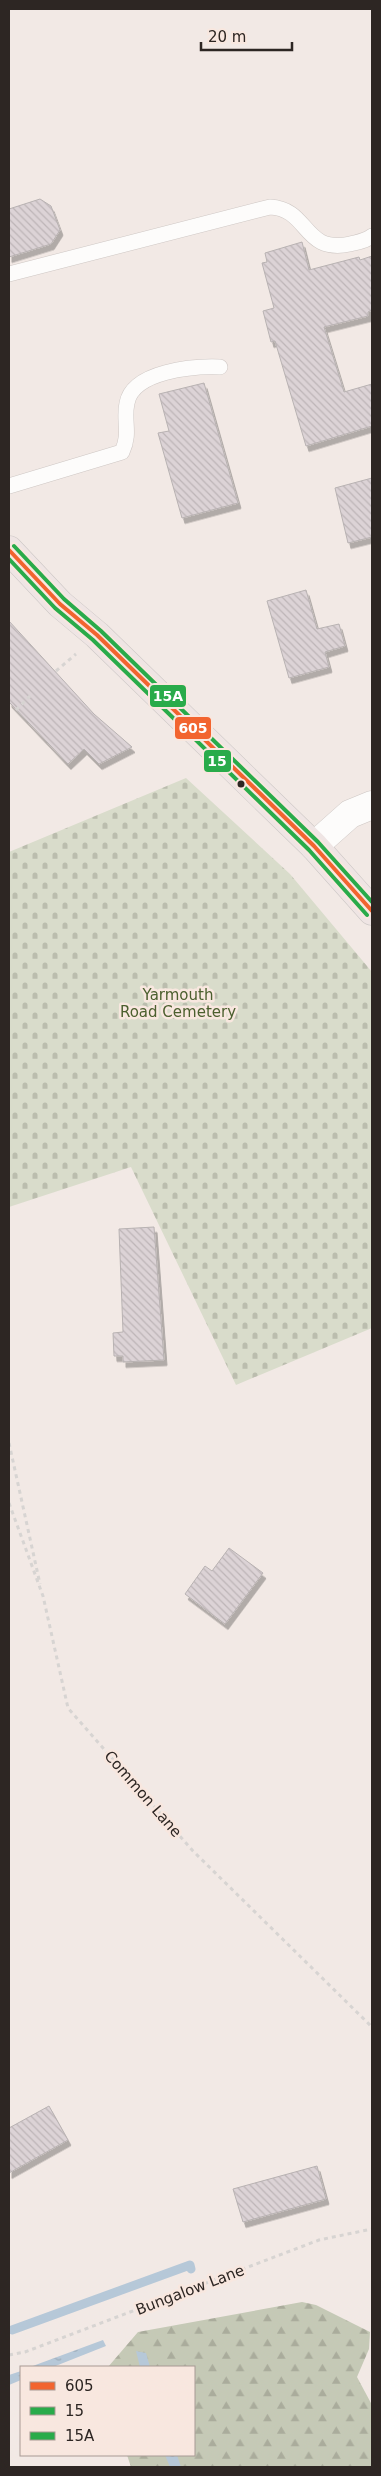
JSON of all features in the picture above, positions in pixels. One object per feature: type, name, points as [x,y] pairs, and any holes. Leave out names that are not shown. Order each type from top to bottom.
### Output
[{"type":"main road","points":[[9,550],[60,604],[97,635],[314,846],[372,911]]},
{"type":"street","points":[[314,846],[350,814],[372,805]]},
{"type":"lane","points":[[9,274],[270,207],[289,211],[316,241],[339,246],[367,240],[372,236]]},
{"type":"lane","points":[[9,486],[122,452],[126,442],[126,404],[131,391],[142,382],[175,370],[191,366],[220,367]]},
{"type":"path","points":[[16,710],[32,694]]},
{"type":"path","points":[[9,1444],[43,1596]]},
{"type":"path","name":"Common Lane","points":[[9,1503],[43,1596],[68,1708],[193,1851],[372,2028]]},
{"type":"path","name":"Bungalow Lane","points":[[9,2355],[52,2342],[319,2240],[372,2229]]},
{"type":"green space","name":"Yarmouth Road Cemetery","points":[[186,778],[290,874],[372,972],[372,1328],[236,1385],[131,1167],[9,1207],[9,852]]},
{"type":"green space","points":[[302,2302],[316,2305],[370,2332],[369,2349],[357,2377],[372,2405],[372,2467],[131,2467],[127,2456],[195,2456],[195,2366],[109,2366],[138,2332]]},
{"type":"water","points":[[103,2340],[106,2346],[56,2366],[33,2366]]},
{"type":"water","points":[[136,2351],[146,2353],[150,2366],[140,2366]]},
{"type":"water","points":[[20,2371],[20,2380],[9,2385],[9,2375]]},
{"type":"water","points":[[165,2456],[177,2456],[181,2467],[170,2467]]},
{"type":"building","points":[[40,199],[51,206],[60,230],[51,244],[9,257],[9,209]]},
{"type":"building","points":[[302,242],[309,270],[359,257],[360,260],[372,256],[372,310],[368,312],[368,316],[324,327],[344,392],[372,384],[372,426],[306,446],[275,341],[271,342],[263,311],[274,308],[262,263],[267,262],[265,253]]},
{"type":"building","points":[[204,383],[238,503],[182,518],[158,433],[169,431],[159,394]]},
{"type":"building","points":[[372,478],[372,537],[348,543],[335,488]]},
{"type":"building","points":[[306,590],[317,629],[339,624],[345,646],[325,652],[329,667],[289,678],[267,601]]},
{"type":"building","points":[[9,621],[94,714],[132,747],[99,764],[84,749],[68,764],[9,702]]},
{"type":"building","points":[[154,1227],[164,1360],[123,1362],[123,1356],[114,1356],[113,1333],[123,1332],[119,1229]]},
{"type":"building","points":[[229,1548],[263,1573],[225,1624],[185,1594],[205,1566],[212,1571]]},
{"type":"building","points":[[49,2106],[68,2140],[9,2173],[9,2128]]},
{"type":"building","points":[[317,2166],[326,2199],[243,2222],[233,2189]]},
{"type":"waterway","points":[[12,2330],[190,2265],[191,2269]]},
{"type":"transit line","name":"15A","points":[[14,546],[64,599],[101,631],[318,842],[372,902]]},
{"type":"transit line","name":"605","points":[[9,550],[60,604],[97,635],[314,846],[372,911]]},
{"type":"transit line","name":"15","points":[[9,559],[55,608],[93,640],[309,850],[367,915]]}]
